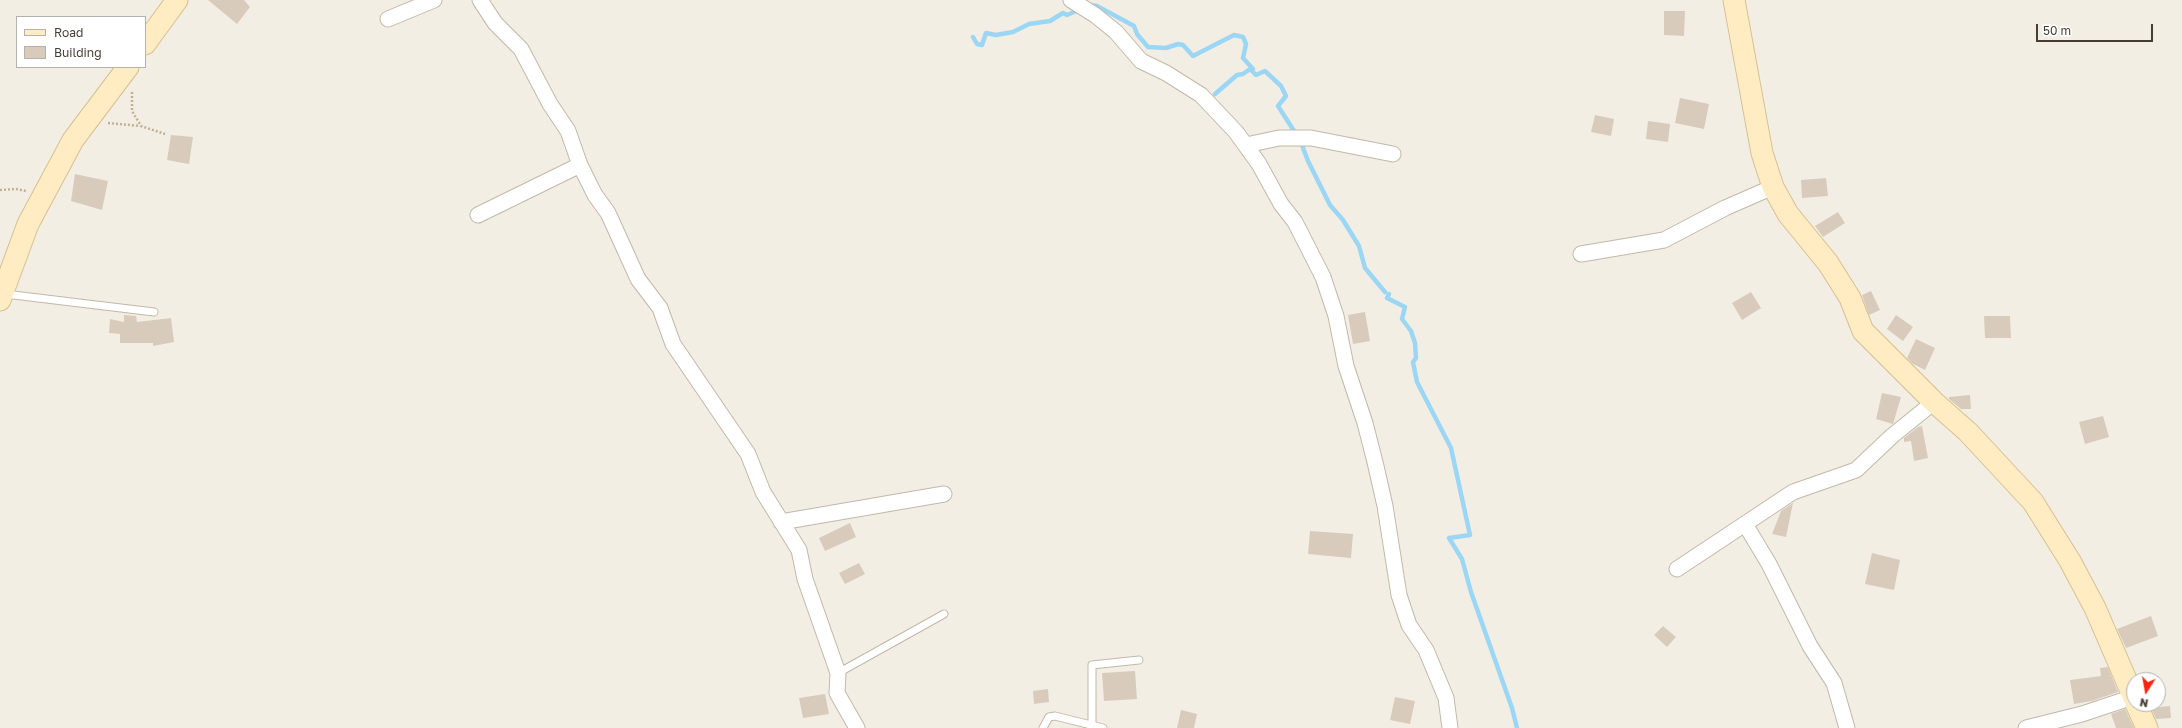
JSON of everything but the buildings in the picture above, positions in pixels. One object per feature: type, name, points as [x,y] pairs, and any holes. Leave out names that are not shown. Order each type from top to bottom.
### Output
[{"type":"main road","points":[[146,43],[177,0]]},
{"type":"main road","points":[[1734,0],[1762,153],[1773,187],[1788,214],[1828,263],[1850,298],[1863,331],[1934,402],[1968,432],[2033,502],[2070,561],[2091,601],[2126,680]]},
{"type":"main road","points":[[1,297],[28,224],[74,140],[124,72]]},
{"type":"main road","points":[[2140,712],[2147,728]]},
{"type":"street","points":[[388,19],[434,0]]},
{"type":"street","points":[[480,0],[495,23],[521,49],[550,104],[568,131],[580,165],[595,195],[608,212],[638,279],[660,308],[673,344],[748,454],[763,492],[780,522],[799,550],[805,579],[838,673],[837,693],[857,728]]},
{"type":"street","points":[[1071,0],[1095,15],[1116,32],[1142,61],[1166,73],[1201,95],[1246,145],[1259,164],[1281,204],[1295,222],[1323,277],[1336,316],[1346,366],[1366,422],[1385,506],[1399,595],[1409,625],[1426,650],[1446,698],[1450,728]]},
{"type":"street","points":[[1246,145],[1279,138],[1311,138],[1393,154]]},
{"type":"street","points":[[478,215],[580,165]]},
{"type":"street","points":[[1581,254],[1664,240],[1725,208],[1773,187]]},
{"type":"street","points":[[1677,569],[1792,492],[1856,470],[1892,436],[1934,402]]},
{"type":"street","points":[[780,522],[944,494]]},
{"type":"street","points":[[1745,524],[1769,564],[1810,646],[1834,683],[1848,728]]},
{"type":"street","points":[[2026,728],[2126,702]]},
{"type":"lane","points":[[1,297],[154,312]]},
{"type":"lane","points":[[838,673],[944,614]]},
{"type":"lane","points":[[1092,726],[1092,665],[1139,660]]},
{"type":"lane","points":[[1043,728],[1049,717],[1055,716],[1103,728]]},
{"type":"path","points":[[124,72],[132,92],[132,111],[141,126]]},
{"type":"path","points":[[91,117],[112,124],[141,126],[165,134]]},
{"type":"path","points":[[0,190],[16,189],[44,196]]},
{"type":"waterway","points":[[1091,5],[1097,6],[1134,26],[1137,34],[1148,47],[1166,48],[1178,44],[1183,45],[1193,56],[1234,35],[1243,37],[1246,44],[1243,58],[1253,69]]},
{"type":"waterway","points":[[973,37],[977,44],[982,45],[986,33],[996,35],[1013,32],[1029,24],[1050,21],[1063,13],[1067,15],[1081,9]]},
{"type":"waterway","points":[[1215,94],[1237,75],[1243,74],[1250,69],[1256,75],[1265,71],[1281,86],[1286,96],[1278,106],[1296,134]]},
{"type":"waterway","points":[[1300,140],[1308,161],[1330,205],[1343,220],[1359,246],[1365,268],[1385,292]]},
{"type":"waterway","points":[[1389,294],[1387,298],[1405,307],[1402,319],[1411,331],[1415,343],[1416,358],[1413,362],[1417,382],[1451,448],[1470,535],[1449,538],[1462,559],[1471,592],[1512,708],[1517,728]]}]
